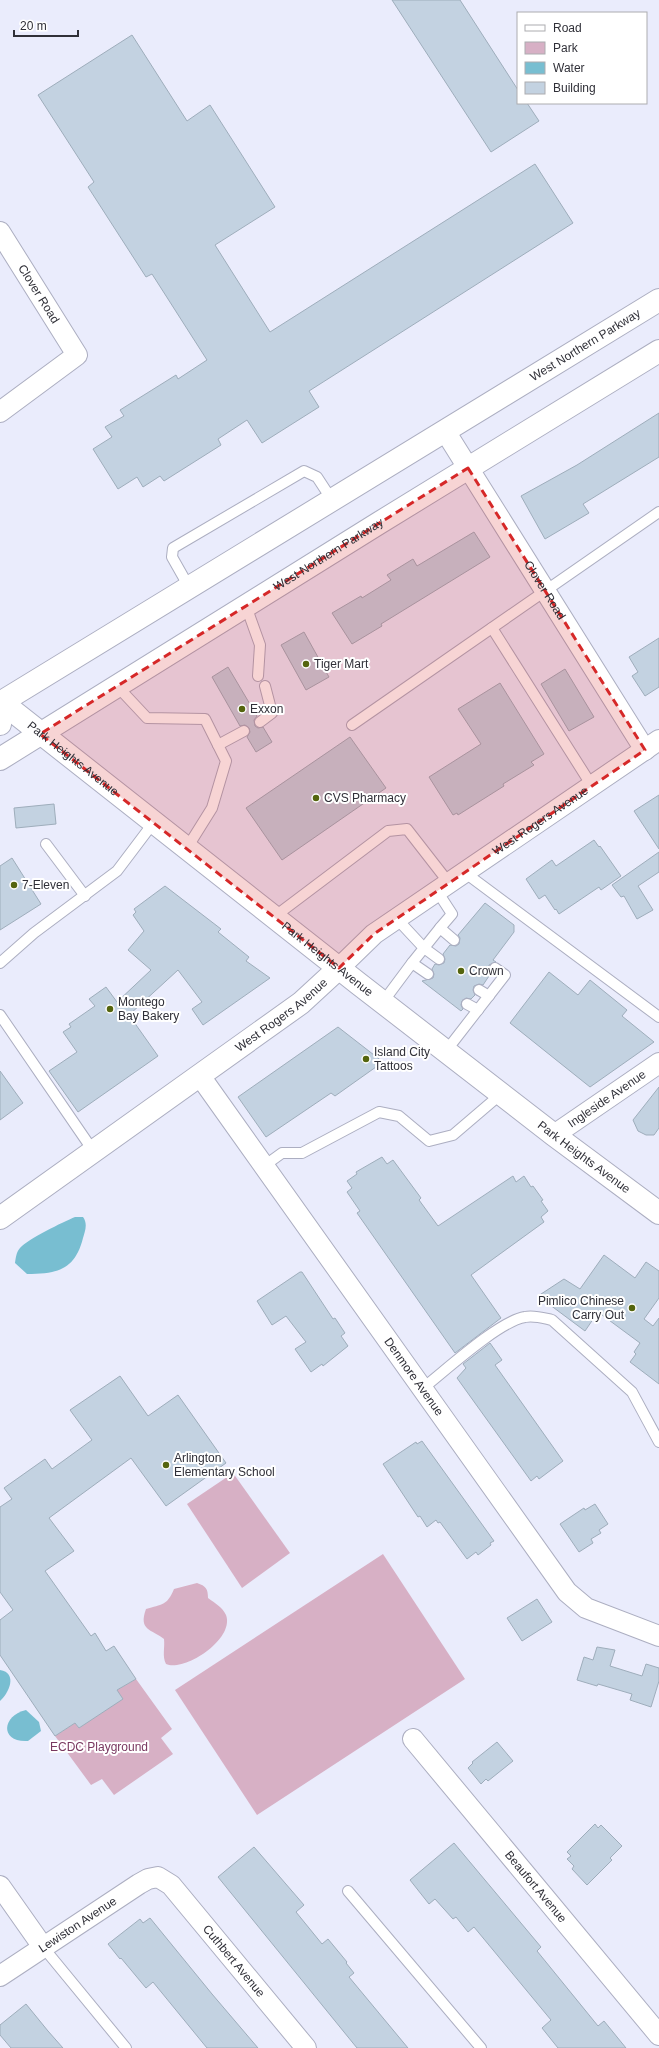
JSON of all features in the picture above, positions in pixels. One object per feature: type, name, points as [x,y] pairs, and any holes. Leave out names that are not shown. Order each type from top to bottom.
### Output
[{"type":"main road","name":"West Northern Parkway","points":[[1,702],[659,300]]},
{"type":"main road","name":"West Northern Parkway","points":[[0,759],[659,351]]},
{"type":"main road","points":[[0,724],[1,702]]},
{"type":"main road","name":"Park Heights Avenue","points":[[1,702],[501,1094],[659,1213]]},
{"type":"main road","name":"West Rogers Avenue","points":[[0,1218],[301,1004],[339,968]]},
{"type":"street","name":"Clover Road","points":[[0,232],[77,356],[0,412]]},
{"type":"street","name":"Clover Road","points":[[445,431],[545,591],[652,745]]},
{"type":"street","name":"West Rogers Avenue","points":[[339,968],[374,934],[652,745]]},
{"type":"street","name":"Ingleside Avenue","points":[[554,1135],[659,1063]]},
{"type":"street","name":"Denmore Avenue","points":[[200,1076],[575,1601],[600,1615],[659,1636]]},
{"type":"street","name":"Beaufort Avenue","points":[[413,1739],[659,2035]]},
{"type":"street","name":"Lewiston Avenue","points":[[0,1976],[139,1884],[148,1879],[158,1877]]},
{"type":"street","name":"Cuthbert Avenue","points":[[158,1877],[171,1886],[306,2048]]},
{"type":"street","points":[[0,1886],[43,1947]]},
{"type":"lane","points":[[189,587],[172,557],[173,548],[304,471],[317,477],[332,500]]},
{"type":"lane","points":[[352,725],[659,512]]},
{"type":"lane","points":[[246,606],[260,645],[258,676]]},
{"type":"lane","points":[[492,628],[592,786]]},
{"type":"lane","points":[[117,686],[147,718],[205,719],[226,760],[212,808],[187,848]]},
{"type":"lane","points":[[260,722],[272,713],[265,686]]},
{"type":"lane","points":[[218,745],[244,731]]},
{"type":"lane","points":[[0,963],[34,933],[117,871],[154,822]]},
{"type":"lane","points":[[274,916],[388,831],[407,829],[450,882],[659,1017]]},
{"type":"lane","points":[[46,844],[85,896]]},
{"type":"lane","points":[[383,1002],[412,963],[452,914],[450,882]]},
{"type":"lane","points":[[397,919],[424,948],[439,959]]},
{"type":"lane","points":[[440,928],[454,940]]},
{"type":"lane","points":[[412,963],[428,974]]},
{"type":"lane","points":[[446,1051],[505,975],[495,968]]},
{"type":"lane","points":[[479,990],[489,996]]},
{"type":"lane","points":[[467,1004],[478,1010]]},
{"type":"lane","points":[[0,1015],[94,1152]]},
{"type":"lane","points":[[264,1166],[282,1153],[302,1153],[379,1112],[399,1116],[429,1141],[453,1135],[501,1094]]},
{"type":"lane","points":[[423,1388],[502,1326],[525,1316],[536,1316],[552,1320],[632,1392],[659,1442]]},
{"type":"lane","points":[[348,1891],[481,2048]]},
{"type":"lane","points":[[43,1947],[126,2048]]},
{"type":"highlighted area","points":[[468,468],[645,750],[374,934],[339,968],[40,734]]},
{"type":"green space","points":[[233,1473],[290,1553],[242,1588],[187,1504]]},
{"type":"green space","points":[[383,1554],[465,1679],[257,1815],[175,1690]]},
{"type":"green space","points":[[197,1583],[203,1585],[208,1592],[208,1598],[225,1612],[227,1624],[223,1634],[206,1652],[185,1663],[174,1665],[166,1664],[164,1655],[164,1639],[145,1626],[144,1616],[146,1609],[163,1604],[169,1599],[174,1589]]},
{"type":"green space","name":"ECDC Playground","points":[[136,1679],[172,1729],[161,1738],[173,1754],[114,1795],[102,1779],[91,1785],[55,1736],[75,1723],[79,1728],[122,1699],[117,1690]]},
{"type":"water","points":[[75,1217],[83,1217],[86,1228],[80,1249],[70,1263],[56,1271],[27,1274],[15,1263],[16,1255],[24,1244]]},
{"type":"water","points":[[0,1670],[9,1675],[10,1684],[0,1701]]},
{"type":"water","points":[[26,1710],[39,1722],[41,1731],[28,1741],[12,1738],[8,1734],[8,1723],[18,1713]]},
{"type":"building","points":[[392,0],[460,0],[517,88],[517,104],[528,104],[539,121],[491,152]]},
{"type":"building","points":[[132,35],[187,121],[210,105],[275,207],[215,245],[270,332],[535,164],[573,223],[309,391],[319,407],[262,443],[247,420],[218,439],[221,445],[164,481],[160,476],[143,487],[137,477],[118,489],[93,449],[112,437],[105,427],[124,416],[120,410],[176,375],[178,379],[207,360],[152,274],[146,277],[88,187],[94,182],[38,95]]},
{"type":"building","points":[[659,413],[659,457],[583,504],[589,513],[545,539],[521,496],[577,465]]},
{"type":"building","points":[[474,532],[490,557],[381,624],[382,626],[352,644],[332,613],[361,596],[362,598],[391,580],[387,575],[413,559],[417,566]]},
{"type":"building","name":"Tiger Mart","points":[[304,632],[329,677],[306,690],[281,645]]},
{"type":"building","points":[[659,638],[659,687],[645,696],[632,676],[638,672],[629,657]]},
{"type":"building","name":"Exxon","points":[[228,667],[257,716],[254,720],[255,726],[258,728],[263,727],[272,742],[256,752],[247,737],[250,732],[249,728],[245,725],[240,726],[212,677]]},
{"type":"building","points":[[565,669],[594,717],[569,731],[541,684]]},
{"type":"building","points":[[500,683],[544,754],[531,762],[534,765],[503,784],[504,786],[458,815],[457,813],[453,815],[429,777],[481,744],[458,709]]},
{"type":"building","name":"CVS Pharmacy","points":[[350,737],[386,788],[282,860],[246,808]]},
{"type":"building","points":[[659,795],[659,849],[634,811]]},
{"type":"building","points":[[54,804],[56,824],[16,828],[14,808]]},
{"type":"building","points":[[594,840],[599,847],[600,846],[621,876],[601,890],[599,887],[559,914],[545,895],[539,899],[526,879],[552,860],[556,866]]},
{"type":"building","points":[[659,852],[659,872],[638,886],[653,910],[637,919],[624,896],[621,897],[612,885]]},
{"type":"building","name":"7-Eleven","points":[[12,858],[41,904],[0,930],[0,866]]},
{"type":"building","points":[[165,886],[221,929],[218,932],[249,957],[246,961],[270,978],[203,1025],[192,1009],[202,1002],[178,970],[129,1015],[158,1056],[78,1112],[49,1071],[77,1052],[63,1032],[71,1027],[69,1024],[95,1006],[89,999],[106,987],[117,1002],[151,970],[128,950],[144,931],[133,915],[136,912],[134,909]]},
{"type":"building","name":"Crown","points":[[485,903],[514,925],[514,932],[493,960],[496,962],[489,965],[489,970],[491,973],[483,985],[479,984],[474,986],[473,990],[475,995],[471,999],[466,998],[462,1001],[461,1005],[463,1009],[461,1011],[422,981],[433,978],[434,974],[432,969],[435,964],[439,965],[444,963],[445,959],[443,954],[450,945],[456,946],[459,944],[460,938],[458,935]]},
{"type":"building","points":[[549,972],[578,995],[590,980],[627,1010],[622,1016],[654,1042],[590,1087],[510,1023]]},
{"type":"building","points":[[338,1027],[383,1062],[335,1096],[331,1093],[266,1137],[238,1097]]},
{"type":"building","points":[[0,1071],[23,1103],[0,1120]]},
{"type":"building","points":[[659,1087],[659,1128],[654,1135],[646,1135],[638,1131],[633,1120]]},
{"type":"building","points":[[382,1157],[387,1164],[393,1160],[421,1198],[419,1200],[438,1226],[513,1176],[516,1182],[524,1176],[531,1187],[533,1186],[543,1200],[541,1201],[548,1211],[541,1217],[544,1222],[471,1275],[501,1318],[455,1353],[357,1213],[360,1211],[347,1192],[352,1188],[347,1181],[357,1174],[356,1172]]},
{"type":"building","points":[[604,1255],[635,1278],[646,1262],[659,1271],[659,1298],[644,1319],[653,1326],[659,1318],[659,1384],[630,1362],[636,1354],[634,1352],[640,1343],[598,1312],[585,1331],[538,1296],[564,1279],[580,1289]]},
{"type":"building","points":[[302,1272],[333,1319],[335,1318],[345,1333],[341,1336],[348,1346],[323,1366],[322,1364],[311,1372],[295,1349],[306,1342],[286,1316],[272,1325],[257,1301]]},
{"type":"building","points":[[490,1343],[502,1360],[495,1365],[563,1461],[539,1479],[537,1476],[531,1481],[457,1378],[466,1368],[463,1364]]},
{"type":"building","points":[[120,1376],[148,1416],[178,1395],[226,1463],[166,1506],[131,1458],[49,1518],[74,1551],[45,1571],[91,1636],[95,1633],[106,1651],[114,1646],[136,1679],[117,1690],[123,1699],[79,1728],[75,1723],[55,1736],[0,1655],[0,1620],[13,1610],[0,1592],[0,1507],[12,1499],[4,1488],[45,1459],[52,1469],[92,1440],[70,1410]]},
{"type":"building","points":[[422,1441],[494,1541],[478,1555],[476,1552],[467,1559],[440,1522],[438,1523],[436,1520],[427,1527],[420,1516],[418,1517],[383,1464],[416,1442],[417,1444]]},
{"type":"building","points":[[595,1504],[608,1524],[599,1530],[601,1533],[591,1539],[593,1543],[579,1552],[560,1524],[584,1508],[585,1510]]},
{"type":"building","points":[[537,1599],[552,1622],[522,1641],[507,1618]]},
{"type":"building","points":[[597,1647],[615,1650],[610,1666],[642,1676],[646,1664],[659,1668],[659,1681],[651,1707],[630,1700],[632,1694],[598,1684],[597,1686],[577,1680],[584,1657],[593,1660]]},
{"type":"building","points":[[497,1742],[513,1761],[488,1781],[486,1779],[481,1784],[468,1768],[473,1763],[472,1762]]},
{"type":"building","points":[[595,1824],[598,1828],[601,1825],[622,1846],[610,1858],[612,1860],[587,1885],[572,1869],[574,1866],[567,1859],[571,1856],[567,1852]]},
{"type":"building","points":[[454,1843],[541,1947],[537,1951],[598,2026],[604,2021],[626,2048],[558,2048],[542,2028],[551,2020],[474,1927],[468,1932],[456,1917],[453,1919],[435,1899],[429,1904],[410,1880]]},
{"type":"building","points":[[254,1847],[304,1905],[296,1912],[322,1944],[328,1939],[347,1962],[346,1963],[354,1973],[349,1977],[408,2048],[357,2048],[218,1877]]},
{"type":"building","points":[[150,1918],[258,2048],[207,2048],[153,1982],[146,1988],[108,1944],[140,1919],[143,1923]]},
{"type":"building","points":[[26,2004],[63,2048],[11,2048],[0,2035],[0,2025]]},
{"type":"place","name":"Tiger Mart","points":[[306,664]]},
{"type":"place","name":"Exxon","points":[[242,709]]},
{"type":"place","name":"CVS Pharmacy","points":[[316,798]]},
{"type":"place","name":"7-Eleven","points":[[14,885]]},
{"type":"place","name":"Crown","points":[[461,971]]},
{"type":"place","name":"Montego Bay Bakery","points":[[110,1009]]},
{"type":"place","name":"Island City Tattoos","points":[[366,1059]]},
{"type":"place","name":"Pimlico Chinese Carry Out","points":[[632,1308]]},
{"type":"place","name":"Arlington Elementary School","points":[[166,1465]]}]
